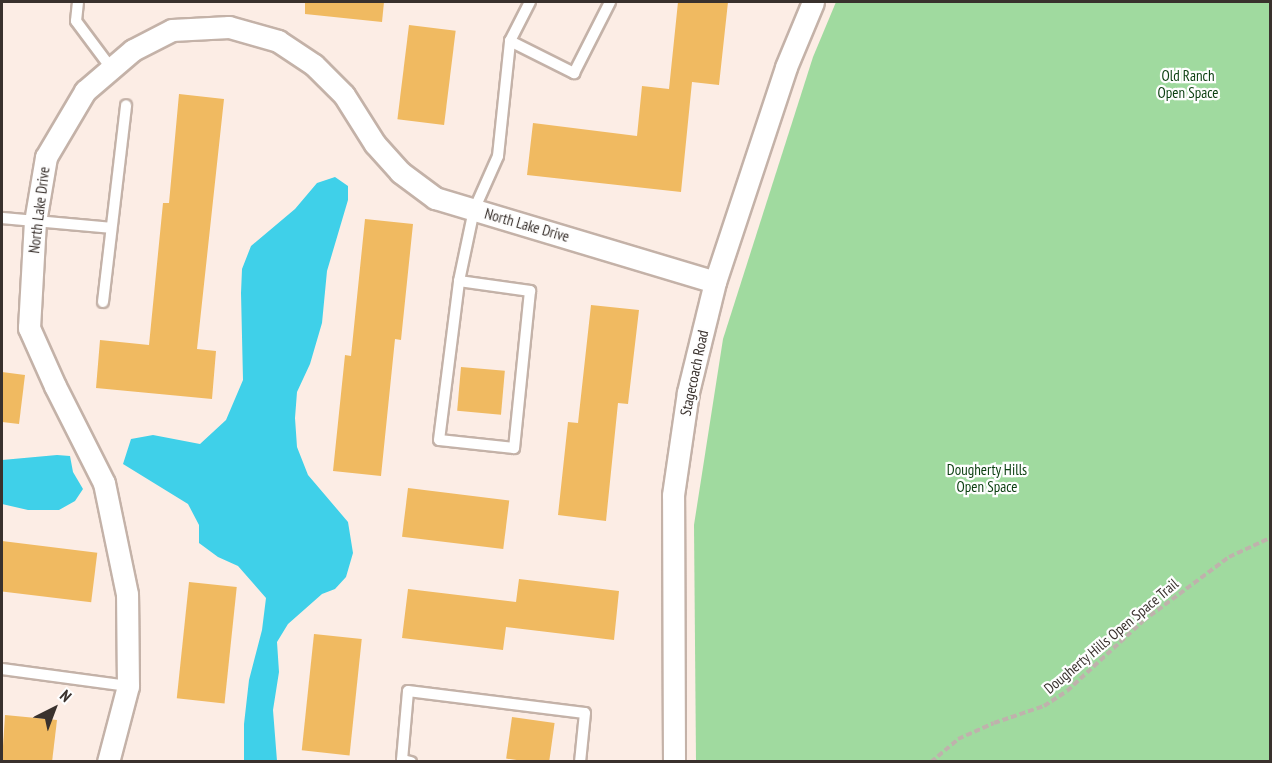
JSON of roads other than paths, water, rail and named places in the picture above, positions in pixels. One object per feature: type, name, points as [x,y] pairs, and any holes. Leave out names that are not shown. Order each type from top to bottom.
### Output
[{"type":"street","name":"Stagecoach Road","points":[[674,762],[673,495],[688,392],[715,282],[786,67],[813,2]]},
{"type":"street","name":"North Lake Drive","points":[[108,762],[128,686],[127,594],[104,483],[55,386],[30,328],[35,222],[46,157],[85,91],[133,50],[172,30],[229,27],[278,41],[314,65],[344,95],[375,144],[400,172],[435,198],[715,282]]},
{"type":"lane","points":[[78,2],[76,21],[111,68]]},
{"type":"lane","points":[[459,281],[530,291],[514,448],[440,440],[459,281],[474,210],[498,156],[510,41],[527,2]]},
{"type":"lane","points":[[510,41],[574,73],[610,2]]},
{"type":"lane","points":[[103,302],[126,105]]},
{"type":"lane","points":[[2,218],[111,228]]},
{"type":"lane","points":[[2,669],[128,686]]},
{"type":"lane","points":[[411,762],[402,760],[408,691],[585,713],[580,762]]},
{"type":"water","points":[[335,177],[348,186],[348,200],[327,271],[322,323],[310,364],[297,392],[295,418],[297,447],[308,475],[348,522],[353,553],[346,577],[335,589],[322,594],[288,624],[277,642],[279,672],[273,710],[277,761],[244,761],[244,724],[249,680],[262,630],[266,598],[238,566],[218,557],[199,543],[199,525],[188,504],[123,464],[131,439],[153,435],[200,444],[226,420],[243,380],[242,269],[251,246],[295,209],[317,183]]},
{"type":"water","points":[[70,456],[73,472],[83,489],[75,501],[59,510],[28,510],[2,504],[2,460]]},
{"type":"park label","name":"Old Ranch Open Space","points":[[1188,84]]},
{"type":"park label","name":"Dougherty Hills Open Space","points":[[987,478]]}]
